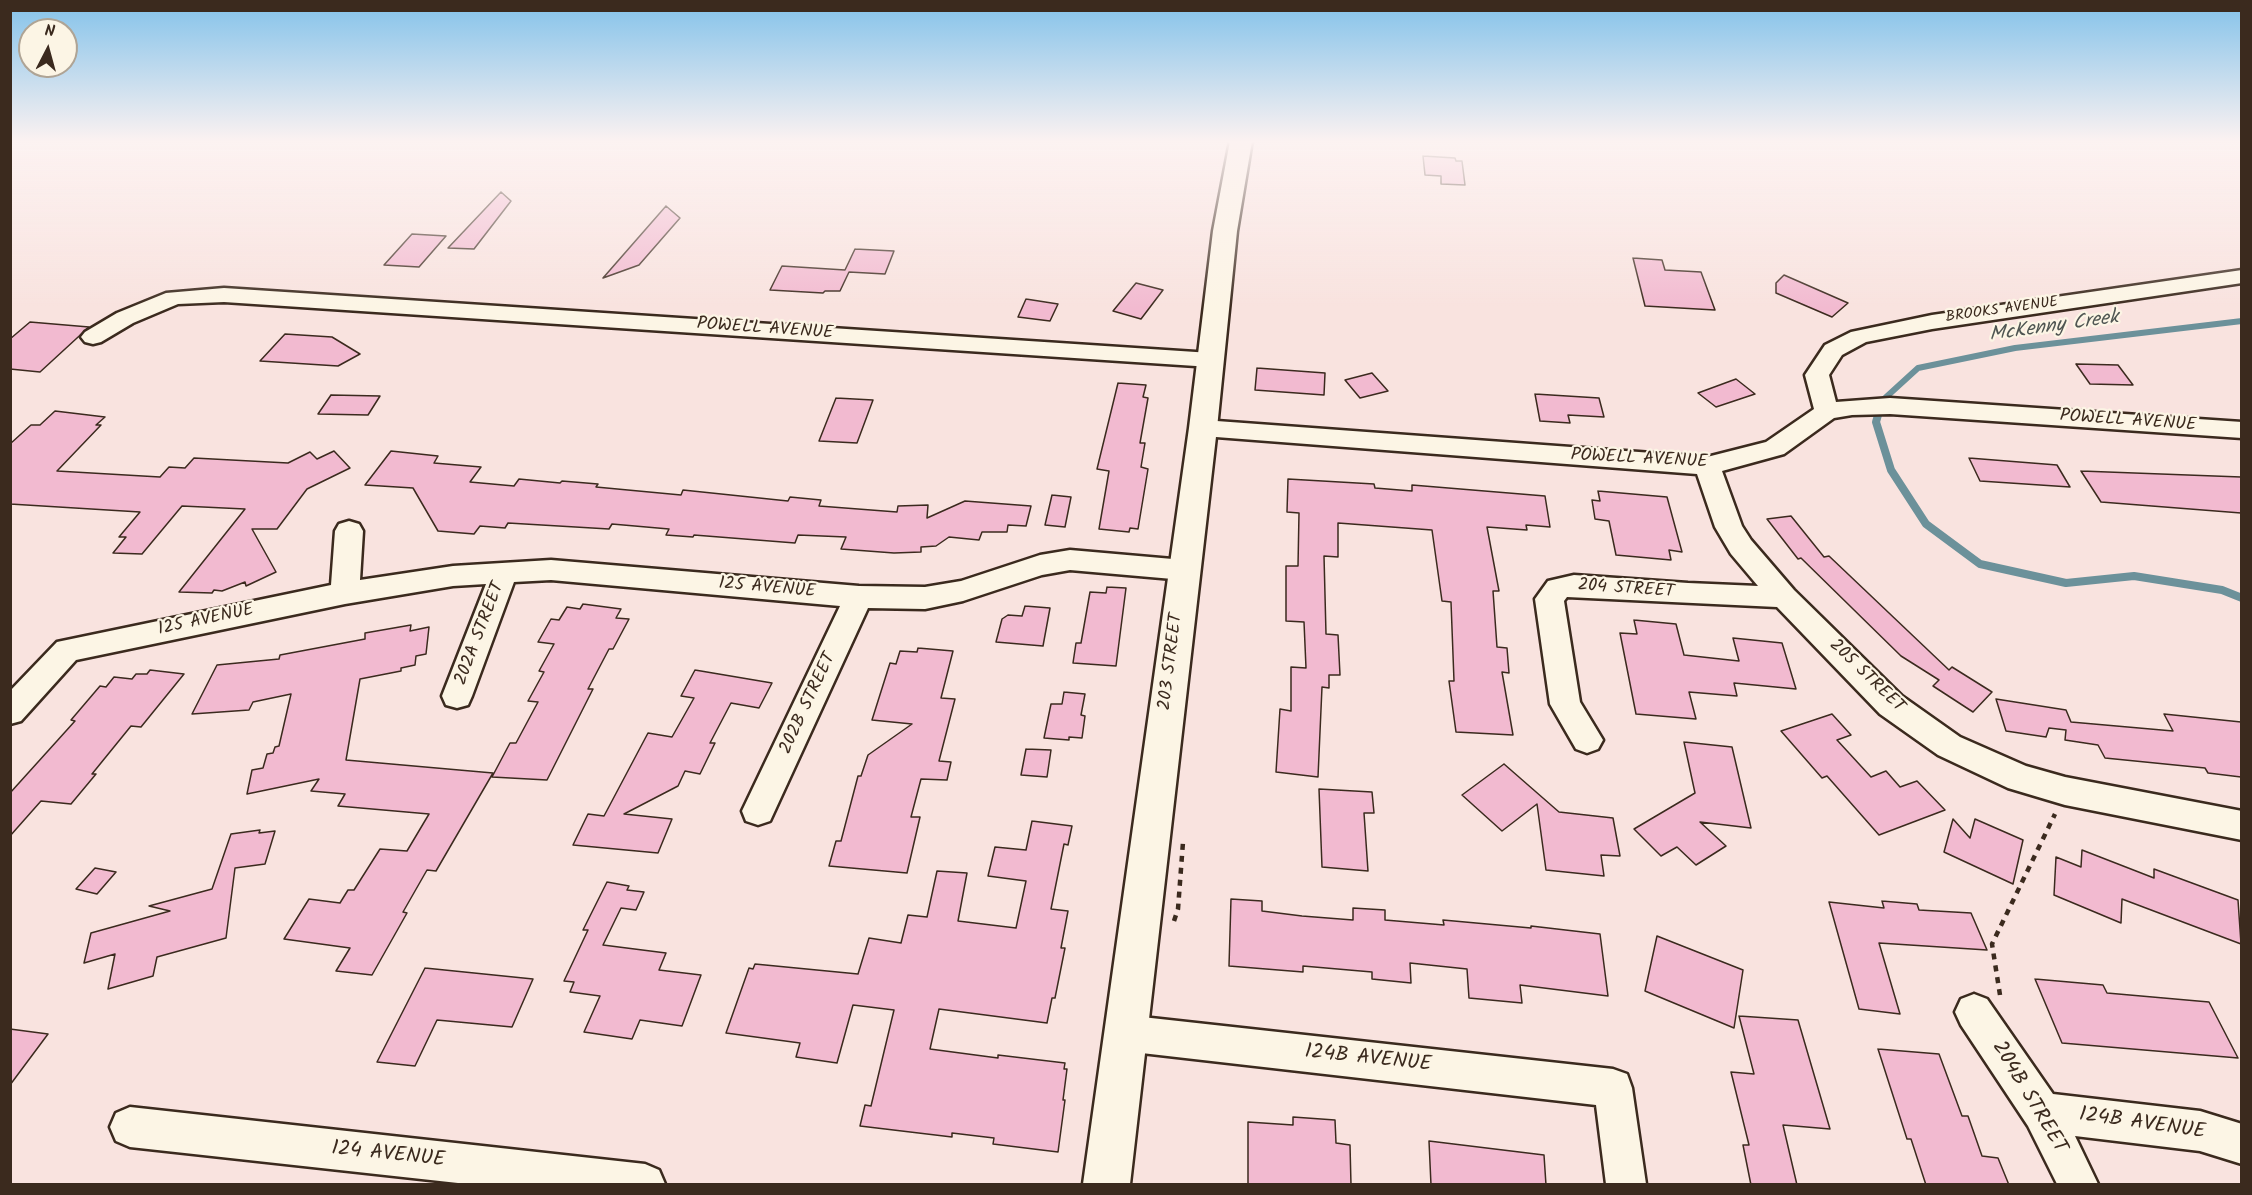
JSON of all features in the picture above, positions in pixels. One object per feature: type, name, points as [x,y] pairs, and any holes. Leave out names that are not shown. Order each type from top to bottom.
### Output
[{"type":"main road","name":"203 STREET","points":[[1106,1185],[1231,197]]},
{"type":"street","name":"BROOKS AVENUE","points":[[1827,411],[1818,385],[1818,375],[1833,350],[1859,338],[1932,322],[2241,276]]},
{"type":"street","name":"POWELL AVENUE","points":[[93,337],[125,318],[174,298],[224,295],[1211,360]]},
{"type":"street","name":"POWELL AVENUE","points":[[1203,428],[1707,466],[1775,448],[1827,411],[1852,406],[1890,406],[2241,430]]},
{"type":"street","name":"205 STREET","points":[[1707,466],[1729,527],[1741,547],[1784,597],[1891,705],[1949,746],[2019,778],[2065,791],[2241,826]]},
{"type":"street","points":[[345,593],[349,531]]},
{"type":"street","name":"125 AVENUE","points":[[10,712],[67,650],[345,593],[453,576],[551,570],[859,597],[925,598],[963,591],[1040,565],[1070,560],[1184,570]]},
{"type":"street","name":"202A STREET","points":[[457,696],[504,573]]},
{"type":"street","name":"204 STREET","points":[[1587,740],[1565,704],[1549,599],[1558,588],[1574,585],[1688,594],[1784,597]]},
{"type":"street","name":"202B STREET","points":[[758,811],[859,597]]},
{"type":"street","name":"204B STREET","points":[[1974,1012],[2042,1112],[2078,1185]]},
{"type":"street","name":"124B AVENUE","points":[[1124,1033],[1612,1088],[1626,1185]]},
{"type":"street","name":"124B AVENUE","points":[[2042,1112],[2189,1129],[2241,1143]]},
{"type":"street","name":"124 AVENUE","points":[[130,1127],[645,1185]]},
{"type":"path","points":[[1974,1012],[2001,998],[1992,944],[2065,791]]},
{"type":"building","points":[[496,197],[506,197],[511,201],[474,249],[448,248]]},
{"type":"building","points":[[666,206],[680,218],[639,265],[603,278]]},
{"type":"building","points":[[412,234],[446,236],[419,267],[384,265]]},
{"type":"building","points":[[855,249],[894,251],[885,274],[849,272],[840,291],[823,293],[770,290],[782,266],[845,270]]},
{"type":"building","points":[[1633,258],[1662,260],[1665,270],[1701,272],[1715,310],[1645,306]]},
{"type":"building","points":[[1784,275],[1848,303],[1832,317],[1776,293],[1776,283]]},
{"type":"building","points":[[1136,283],[1163,290],[1141,319],[1113,311]]},
{"type":"building","points":[[1026,299],[1058,304],[1050,321],[1018,317]]},
{"type":"building","points":[[30,322],[89,327],[40,372],[10,369],[10,339]]},
{"type":"building","points":[[285,334],[332,337],[360,354],[338,366],[260,361]]},
{"type":"building","points":[[2076,364],[2118,365],[2133,385],[2090,384]]},
{"type":"building","points":[[1257,368],[1325,373],[1324,395],[1255,390]]},
{"type":"building","points":[[1372,373],[1388,391],[1360,398],[1345,380]]},
{"type":"building","points":[[1736,379],[1755,394],[1716,407],[1698,393]]},
{"type":"building","points":[[1118,383],[1146,385],[1143,397],[1148,398],[1140,443],[1145,443],[1141,467],[1148,469],[1138,529],[1130,528],[1129,532],[1099,529],[1109,471],[1097,469]]},
{"type":"building","points":[[1535,394],[1599,398],[1604,417],[1568,415],[1570,423],[1540,421]]},
{"type":"building","points":[[331,395],[380,396],[368,415],[318,414]]},
{"type":"building","points":[[836,398],[873,400],[857,443],[819,441]]},
{"type":"building","points":[[55,411],[105,417],[96,425],[101,425],[57,471],[160,477],[169,467],[185,468],[194,458],[288,463],[310,452],[317,459],[334,451],[350,468],[307,489],[277,529],[252,529],[276,572],[246,586],[245,582],[222,591],[179,592],[245,509],[182,506],[142,554],[113,553],[126,537],[119,537],[140,512],[10,504],[10,444],[31,425],[40,425]]},
{"type":"building","points":[[391,451],[438,456],[434,463],[481,467],[470,482],[514,486],[519,479],[560,483],[562,481],[598,484],[596,487],[681,495],[683,490],[788,501],[790,497],[821,500],[819,506],[897,512],[898,506],[928,505],[927,518],[965,501],[1031,506],[1026,526],[1008,525],[1007,532],[982,532],[979,540],[949,537],[936,546],[921,547],[921,552],[894,553],[841,549],[846,537],[798,535],[795,543],[666,535],[669,529],[612,524],[609,529],[508,523],[505,528],[480,526],[474,534],[438,531],[413,488],[365,485]]},
{"type":"building","points":[[1969,458],[2057,465],[2070,487],[1980,481]]},
{"type":"building","points":[[2081,471],[2241,477],[2241,513],[2101,502]]},
{"type":"building","points":[[1288,479],[1374,484],[1375,488],[1412,491],[1412,485],[1545,496],[1550,527],[1526,525],[1527,530],[1487,527],[1499,591],[1493,591],[1497,647],[1507,648],[1509,673],[1502,672],[1513,735],[1456,732],[1449,681],[1454,681],[1451,602],[1442,601],[1432,530],[1338,523],[1338,557],[1324,556],[1326,634],[1338,635],[1340,675],[1329,675],[1329,688],[1322,687],[1318,777],[1276,772],[1280,709],[1291,711],[1291,667],[1306,668],[1304,622],[1286,621],[1286,566],[1298,566],[1299,513],[1287,512]]},
{"type":"building","points":[[1598,491],[1667,497],[1682,552],[1669,550],[1671,560],[1616,555],[1609,521],[1595,519],[1592,500],[1600,501]]},
{"type":"building","points":[[1052,495],[1071,497],[1065,527],[1045,525]]},
{"type":"building","points":[[1791,516],[1824,557],[1829,556],[1949,670],[1952,667],[1992,692],[1973,712],[1933,686],[1939,680],[1901,656],[1801,558],[1798,559],[1767,519]]},
{"type":"building","points":[[1107,587],[1126,588],[1116,666],[1073,663],[1076,643],[1081,643],[1090,592],[1106,593]]},
{"type":"building","points":[[583,604],[621,609],[616,618],[629,619],[613,649],[609,649],[588,689],[593,689],[547,780],[492,777],[510,743],[516,743],[538,702],[528,701],[544,672],[539,671],[554,644],[538,642],[551,619],[559,620],[567,607],[580,609]]},
{"type":"building","points":[[1025,606],[1050,608],[1043,646],[996,642],[1002,619],[1008,615],[1022,616]]},
{"type":"building","points":[[1634,620],[1676,624],[1684,655],[1739,661],[1733,638],[1782,643],[1796,689],[1734,683],[1737,696],[1689,692],[1696,719],[1636,714],[1620,633],[1637,634]]},
{"type":"building","points":[[411,625],[410,631],[429,627],[426,654],[416,656],[415,665],[401,668],[401,671],[360,679],[346,760],[493,773],[436,871],[427,870],[403,912],[407,913],[372,975],[336,971],[350,948],[284,939],[309,899],[340,903],[348,890],[354,890],[380,849],[407,851],[429,814],[338,806],[345,794],[311,791],[319,779],[247,794],[252,770],[263,768],[267,754],[273,753],[275,747],[279,746],[291,694],[253,702],[249,710],[192,714],[217,665],[279,659],[280,655],[365,639],[365,633]]},
{"type":"building","points":[[918,648],[953,651],[941,698],[955,699],[939,761],[951,762],[947,780],[921,779],[911,817],[920,817],[907,873],[829,866],[836,841],[841,841],[858,776],[861,776],[868,755],[912,724],[872,720],[890,663],[896,664],[900,651],[917,652]]},
{"type":"building","points":[[150,670],[184,674],[141,727],[131,726],[71,804],[41,801],[10,836],[10,793],[75,721],[71,720],[100,686],[106,687],[114,677],[132,679],[136,674],[147,674]]},
{"type":"building","points":[[695,670],[772,683],[759,708],[731,703],[710,743],[715,743],[700,774],[685,771],[678,786],[624,814],[672,819],[658,853],[573,845],[588,814],[604,816],[648,733],[672,737],[694,698],[681,696]]},
{"type":"building","points":[[1064,692],[1085,694],[1081,715],[1085,716],[1082,738],[1069,737],[1069,740],[1044,738],[1051,704],[1062,704]]},
{"type":"building","points":[[1996,699],[2066,710],[2071,722],[2173,731],[2164,714],[2241,722],[2241,777],[2208,773],[2205,768],[2105,758],[2098,745],[2065,740],[2066,730],[2049,728],[2046,737],[2006,731]]},
{"type":"building","points":[[1832,714],[1851,735],[1837,740],[1871,777],[1886,771],[1900,787],[1917,781],[1945,810],[1879,835],[1827,776],[1822,778],[1781,731]]},
{"type":"building","points":[[1684,742],[1732,747],[1751,828],[1700,822],[1726,846],[1696,865],[1677,847],[1661,856],[1634,829],[1695,793]]},
{"type":"building","points":[[1026,749],[1051,750],[1047,777],[1021,775]]},
{"type":"building","points":[[1504,764],[1559,812],[1613,818],[1620,856],[1601,855],[1604,876],[1546,870],[1537,804],[1502,831],[1462,795]]},
{"type":"building","points":[[1319,789],[1372,792],[1374,813],[1364,813],[1368,871],[1322,867]]},
{"type":"building","points":[[1953,819],[1970,838],[1975,819],[2023,840],[2013,884],[1944,852]]},
{"type":"building","points":[[1032,821],[1072,826],[1068,845],[1064,844],[1051,909],[1068,911],[1061,948],[1065,948],[1055,998],[1052,998],[1047,1023],[939,1009],[930,1049],[998,1058],[998,1055],[1065,1063],[1064,1069],[1067,1069],[1063,1100],[1065,1100],[1058,1152],[993,1144],[994,1138],[952,1133],[952,1137],[860,1126],[865,1105],[871,1106],[894,1010],[853,1005],[837,1063],[796,1057],[800,1043],[726,1033],[749,968],[753,969],[755,964],[858,974],[869,938],[901,943],[908,915],[927,917],[937,871],[967,873],[958,921],[1016,928],[1026,881],[988,876],[995,847],[1026,850]]},
{"type":"building","points":[[260,830],[259,833],[275,831],[265,864],[235,868],[226,938],[157,957],[153,976],[108,989],[115,954],[84,963],[91,933],[170,911],[149,906],[212,889],[231,834]]},
{"type":"building","points":[[2082,850],[2154,878],[2154,869],[2238,900],[2241,944],[2122,899],[2121,923],[2054,895],[2056,857],[2081,867]]},
{"type":"building","points":[[95,868],[116,872],[97,894],[76,889]]},
{"type":"building","points":[[607,882],[629,886],[627,890],[644,892],[636,910],[621,908],[603,945],[666,953],[659,970],[701,975],[682,1026],[640,1020],[632,1039],[584,1032],[600,996],[570,992],[574,982],[564,981],[588,930],[583,930]]},
{"type":"building","points":[[1231,899],[1262,901],[1262,911],[1302,916],[1353,920],[1353,908],[1385,910],[1385,920],[1444,925],[1443,920],[1531,928],[1531,926],[1600,934],[1608,996],[1520,985],[1522,1003],[1469,998],[1467,969],[1410,963],[1411,983],[1372,979],[1372,972],[1303,966],[1303,972],[1229,966]]},
{"type":"building","points":[[1882,901],[1917,904],[1919,910],[1971,913],[1987,950],[1879,943],[1900,1014],[1859,1009],[1829,902],[1884,908]]},
{"type":"building","points":[[1657,936],[1743,970],[1734,1028],[1645,991]]},
{"type":"building","points":[[425,968],[533,979],[512,1027],[437,1020],[415,1066],[377,1062]]},
{"type":"building","points":[[2035,979],[2103,985],[2107,993],[2209,1002],[2238,1058],[2062,1043]]},
{"type":"building","points":[[1739,1016],[1798,1020],[1830,1129],[1783,1125],[1797,1185],[1751,1185],[1743,1145],[1749,1145],[1731,1072],[1754,1074]]},
{"type":"building","points":[[10,1029],[48,1034],[10,1085]]},
{"type":"building","points":[[1878,1049],[1939,1054],[1962,1116],[1968,1116],[1982,1156],[1998,1158],[2009,1185],[1926,1185],[1911,1139],[1907,1139]]},
{"type":"building","points":[[1293,1117],[1335,1120],[1336,1143],[1350,1145],[1351,1185],[1248,1185],[1248,1122],[1293,1125]]},
{"type":"building","points":[[1429,1141],[1544,1155],[1546,1185],[1431,1185]]},
{"type":"waterway","name":"McKenny Creek","points":[[1884,399],[1918,368],[2015,348],[2242,321]]},
{"type":"waterway","name":"McKenny Creek","points":[[1878,415],[1876,422],[1891,470],[1926,524],[1980,564],[2066,583],[2134,576],[2222,590],[2242,598]]}]
